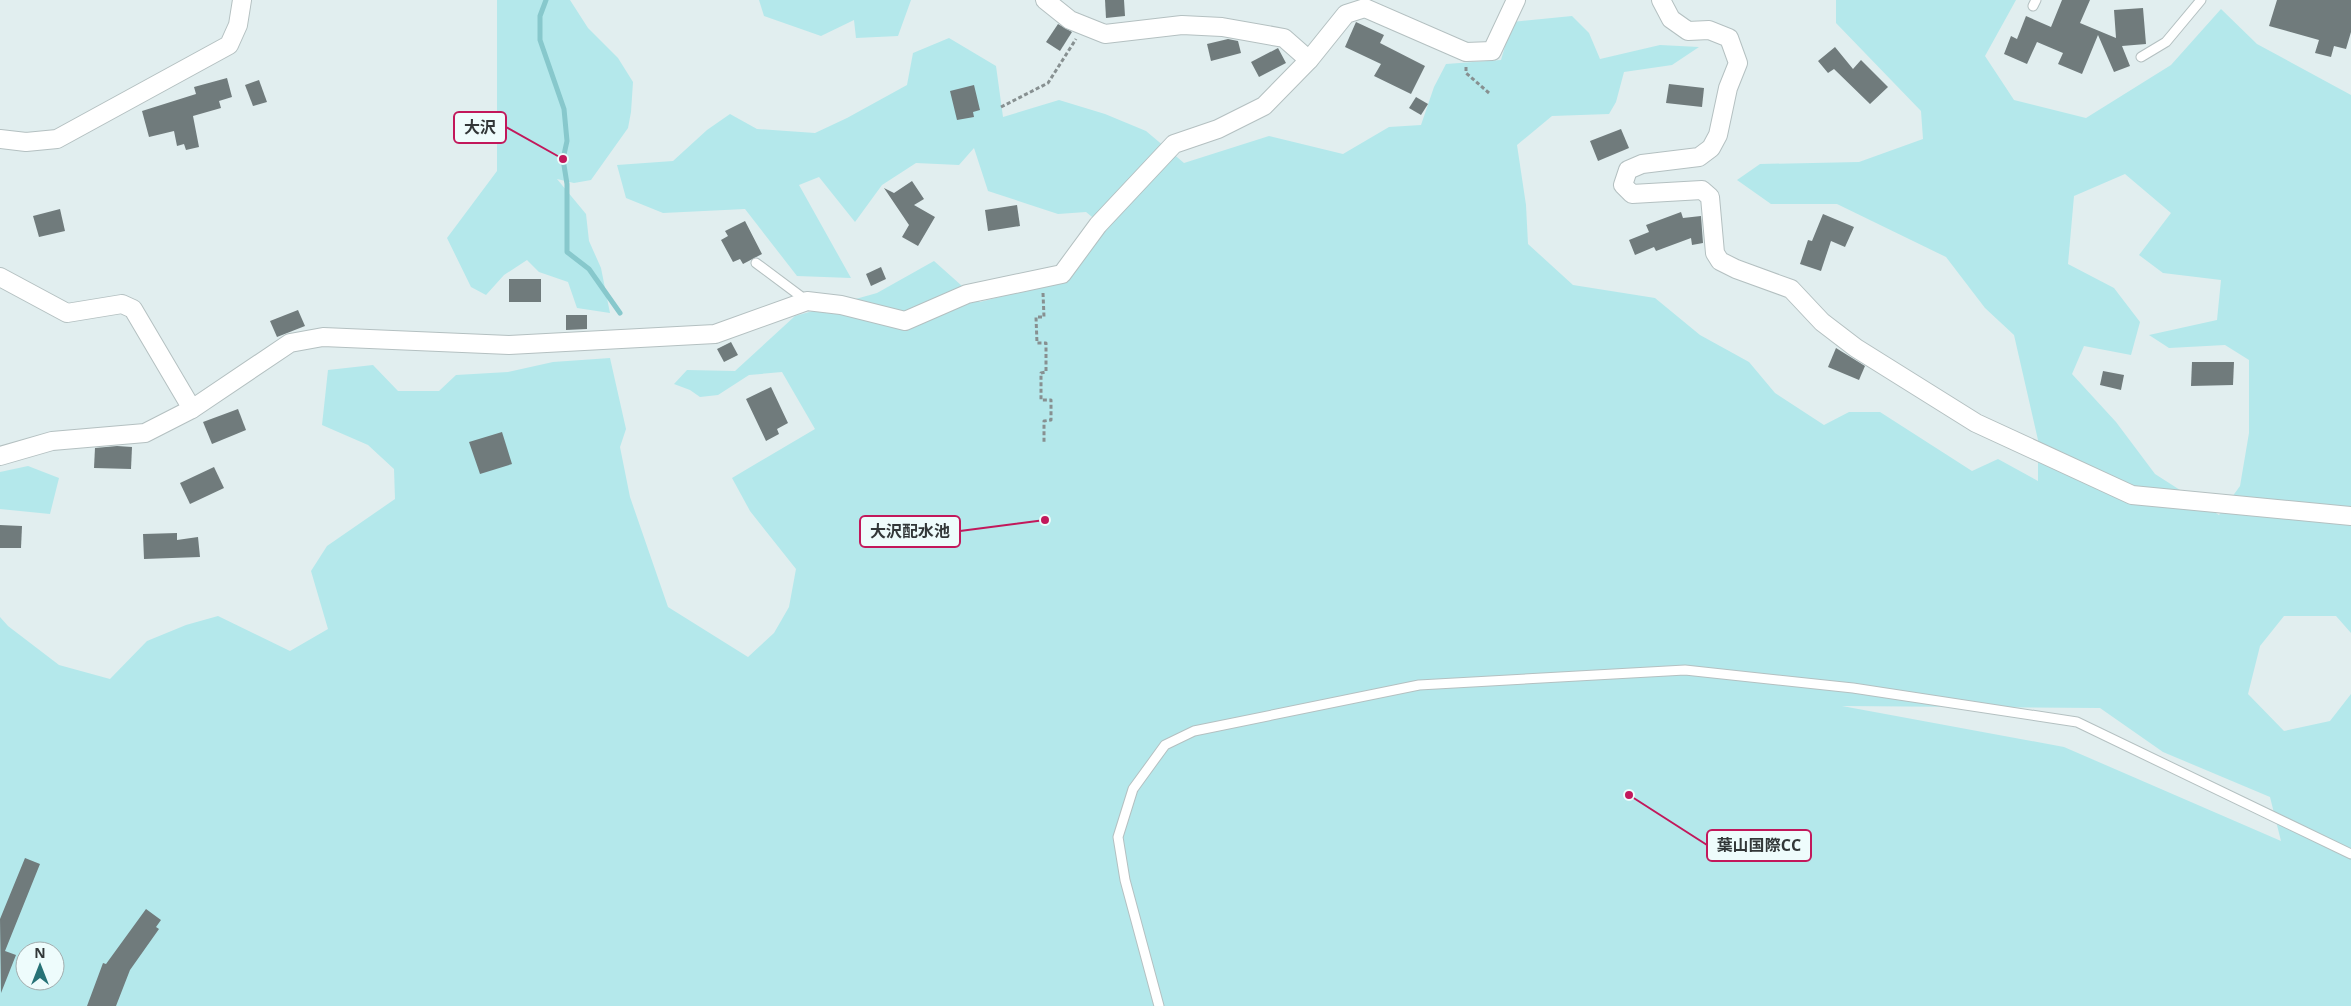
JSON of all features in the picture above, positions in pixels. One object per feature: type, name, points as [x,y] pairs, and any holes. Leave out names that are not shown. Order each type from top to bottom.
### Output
[{"type":"street","points":[[0,139],[26,142],[57,139],[229,45],[238,25],[242,0]]},
{"type":"street","points":[[1045,0],[1070,20],[1105,34],[1182,25],[1222,27],[1284,38],[1309,60]]},
{"type":"street","points":[[0,456],[52,441],[146,433],[192,409],[290,343],[323,337],[509,345],[715,334],[807,301],[841,305],[904,321],[966,294],[1062,274],[1098,224],[1174,144],[1218,129],[1264,106],[1309,60],[1346,14],[1365,8],[1466,52],[1492,51],[1516,0]]},
{"type":"street","points":[[1661,0],[1670,19],[1688,31],[1709,30],[1729,38],[1738,63],[1728,88],[1718,135],[1711,148],[1700,156],[1642,164],[1628,170],[1623,185],[1632,194],[1702,190],[1710,197],[1715,253],[1720,261],[1736,269],[1791,288],[1822,322],[1856,348],[1976,423],[2132,495],[2351,516]]},
{"type":"street","points":[[0,276],[67,313],[122,304],[133,309],[192,409]]},
{"type":"lane","points":[[2141,57],[2166,42],[2200,0]]},
{"type":"lane","points":[[756,263],[807,301]]},
{"type":"lane","points":[[1159,1006],[1125,880],[1118,837],[1133,789],[1164,745],[1194,731],[1419,685],[1685,670],[1853,688],[2078,722],[2351,854]]},
{"type":"path","points":[[1001,107],[1048,83],[1084,26]]},
{"type":"path","points":[[1466,52],[1466,73],[1489,93]]},
{"type":"path","points":[[1042,278],[1044,317],[1036,317],[1037,343],[1046,343],[1046,372],[1041,373],[1041,400],[1051,400],[1051,420],[1044,421],[1044,443]]},
{"type":"shaded area","points":[[497,0],[570,0],[588,28],[618,58],[633,82],[628,128],[591,180],[574,183],[557,179],[586,214],[589,241],[601,268],[610,313],[577,308],[568,282],[539,272],[527,260],[504,275],[486,295],[471,287],[447,238],[497,171]]},
{"type":"shaded area","points":[[759,0],[911,0],[898,36],[856,38],[854,20],[821,36],[764,16]]},
{"type":"shaded area","points":[[1836,0],[2016,0],[1985,56],[2014,100],[2086,118],[2171,65],[2221,9],[2257,44],[2351,95],[2351,633],[2336,616],[2284,616],[2260,646],[2248,694],[2284,731],[2330,721],[2351,694],[2351,1006],[0,1006],[0,617],[8,626],[59,665],[110,679],[147,641],[186,625],[218,616],[290,651],[328,629],[311,571],[327,546],[395,499],[394,469],[368,445],[322,425],[328,370],[373,365],[398,391],[439,391],[456,375],[508,372],[553,362],[610,358],[626,429],[620,447],[630,497],[668,607],[748,657],[774,633],[789,607],[796,569],[750,511],[732,478],[815,429],[782,372],[749,375],[718,395],[700,397],[690,390],[674,384],[687,370],[735,371],[795,316],[877,293],[934,261],[980,302],[1062,281],[1107,229],[1086,212],[1058,214],[988,191],[974,148],[959,165],[916,163],[882,185],[855,222],[819,177],[799,185],[851,278],[797,276],[745,209],[663,213],[626,198],[617,165],[673,161],[707,130],[730,114],[757,129],[815,133],[847,118],[907,85],[913,53],[949,38],[996,66],[1003,117],[1059,100],[1105,114],[1146,131],[1184,163],[1269,136],[1343,154],[1389,127],[1421,125],[1434,87],[1446,64],[1501,60],[1512,22],[1572,16],[1589,33],[1600,59],[1660,45],[1699,47],[1672,65],[1624,72],[1616,102],[1609,114],[1552,116],[1517,145],[1526,205],[1528,244],[1573,285],[1655,298],[1700,335],[1749,362],[1775,393],[1824,425],[1849,412],[1880,412],[1972,471],[1998,459],[2038,481],[2038,440],[2014,335],[1985,308],[1946,257],[1837,204],[1771,204],[1737,180],[1760,164],[1859,162],[1923,139],[1921,111],[1836,23]],"holes":[[[2125,174],[2171,213],[2139,255],[2163,273],[2221,280],[2217,320],[2149,335],[2169,348],[2225,345],[2249,360],[2249,433],[2240,486],[2219,515],[2155,474],[2116,422],[2072,374],[2084,346],[2131,355],[2140,322],[2114,288],[2068,264],[2074,196]],[[1842,706],[2100,708],[2163,752],[2270,797],[2281,841],[2064,747]]]},
{"type":"shaded area","points":[[28,466],[59,478],[50,514],[0,509],[0,472]]},
{"type":"building","points":[[1105,0],[1124,0],[1125,16],[1106,18]]},
{"type":"building","points":[[2062,0],[2090,0],[2080,23],[2116,38],[2114,10],[2143,8],[2146,44],[2122,46],[2130,66],[2114,72],[2098,35],[2082,74],[2058,64],[2063,53],[2037,42],[2027,64],[2004,54],[2011,36],[2017,39],[2026,16],[2051,27]]},
{"type":"building","points":[[2277,0],[2351,0],[2351,32],[2346,49],[2334,46],[2331,57],[2315,53],[2319,40],[2269,26]]},
{"type":"building","points":[[1356,22],[1384,35],[1380,43],[1425,66],[1411,94],[1374,76],[1381,64],[1345,47]]},
{"type":"building","points":[[1058,24],[1072,32],[1060,51],[1046,42]]},
{"type":"building","points":[[1228,39],[1238,41],[1241,53],[1211,61],[1207,44]]},
{"type":"building","points":[[1835,47],[1853,69],[1861,60],[1888,87],[1870,104],[1834,69],[1828,73],[1818,61]]},
{"type":"building","points":[[1278,48],[1286,63],[1259,77],[1251,62]]},
{"type":"building","points":[[227,78],[232,97],[219,101],[221,108],[193,116],[199,147],[186,150],[184,144],[177,146],[174,131],[149,137],[142,111],[196,94],[194,87]]},
{"type":"building","points":[[259,80],[267,102],[253,106],[245,85]]},
{"type":"building","points":[[1669,84],[1704,88],[1702,107],[1666,103]]},
{"type":"building","points":[[974,85],[980,110],[973,112],[974,117],[957,120],[950,91]]},
{"type":"building","points":[[1416,97],[1428,104],[1421,115],[1409,108]]},
{"type":"building","points":[[1621,129],[1629,148],[1598,161],[1590,141]]},
{"type":"building","points":[[912,181],[924,199],[914,205],[935,217],[918,246],[902,237],[909,225],[884,188],[894,193]]},
{"type":"building","points":[[1017,205],[1020,226],[988,231],[985,210]]},
{"type":"building","points":[[60,209],[65,231],[39,237],[33,216]]},
{"type":"building","points":[[1681,212],[1683,218],[1701,216],[1703,243],[1692,245],[1691,238],[1656,251],[1654,247],[1635,255],[1629,240],[1649,232],[1646,225]]},
{"type":"building","points":[[1823,214],[1854,227],[1845,247],[1831,241],[1821,271],[1800,264],[1808,240],[1812,241]]},
{"type":"building","points":[[745,221],[762,254],[743,264],[740,259],[733,262],[721,240],[728,236],[725,231]]},
{"type":"building","points":[[881,267],[886,279],[871,286],[866,274]]},
{"type":"building","points":[[509,279],[541,279],[541,302],[509,302]]},
{"type":"building","points":[[298,310],[305,326],[277,337],[270,321]]},
{"type":"building","points":[[566,315],[587,315],[587,329],[566,330]]},
{"type":"building","points":[[731,342],[738,355],[724,362],[717,349]]},
{"type":"building","points":[[1836,348],[1865,366],[1859,380],[1828,367]]},
{"type":"building","points":[[2192,362],[2234,362],[2233,385],[2191,386]]},
{"type":"building","points":[[2103,371],[2124,375],[2121,390],[2100,385]]},
{"type":"building","points":[[771,387],[788,423],[777,429],[779,434],[766,441],[746,399]]},
{"type":"building","points":[[238,409],[246,430],[212,444],[203,422]]},
{"type":"building","points":[[502,432],[512,464],[480,474],[469,442]]},
{"type":"building","points":[[132,447],[131,469],[94,468],[95,448]]},
{"type":"building","points":[[214,467],[224,488],[190,504],[180,483]]},
{"type":"building","points":[[0,525],[22,526],[21,548],[0,548]]},
{"type":"building","points":[[177,533],[177,540],[198,537],[200,557],[144,559],[143,534]]},
{"type":"building","points":[[25,858],[40,864],[5,951],[15,955],[15,958],[1,993],[0,919]]},
{"type":"building","points":[[146,909],[161,920],[156,927],[159,929],[130,970],[116,1006],[87,1006],[103,963],[106,964]]},
{"type":"waterway","points":[[546,0],[540,16],[540,40],[564,109],[567,141],[563,159],[567,184],[567,252],[589,269],[620,313]]},
{"type":"place","name":"大沢","points":[[563,159]]},
{"type":"place","name":"大沢配水池","points":[[1045,520]]},
{"type":"place","name":"葉山国際CC","points":[[1629,795]]}]
